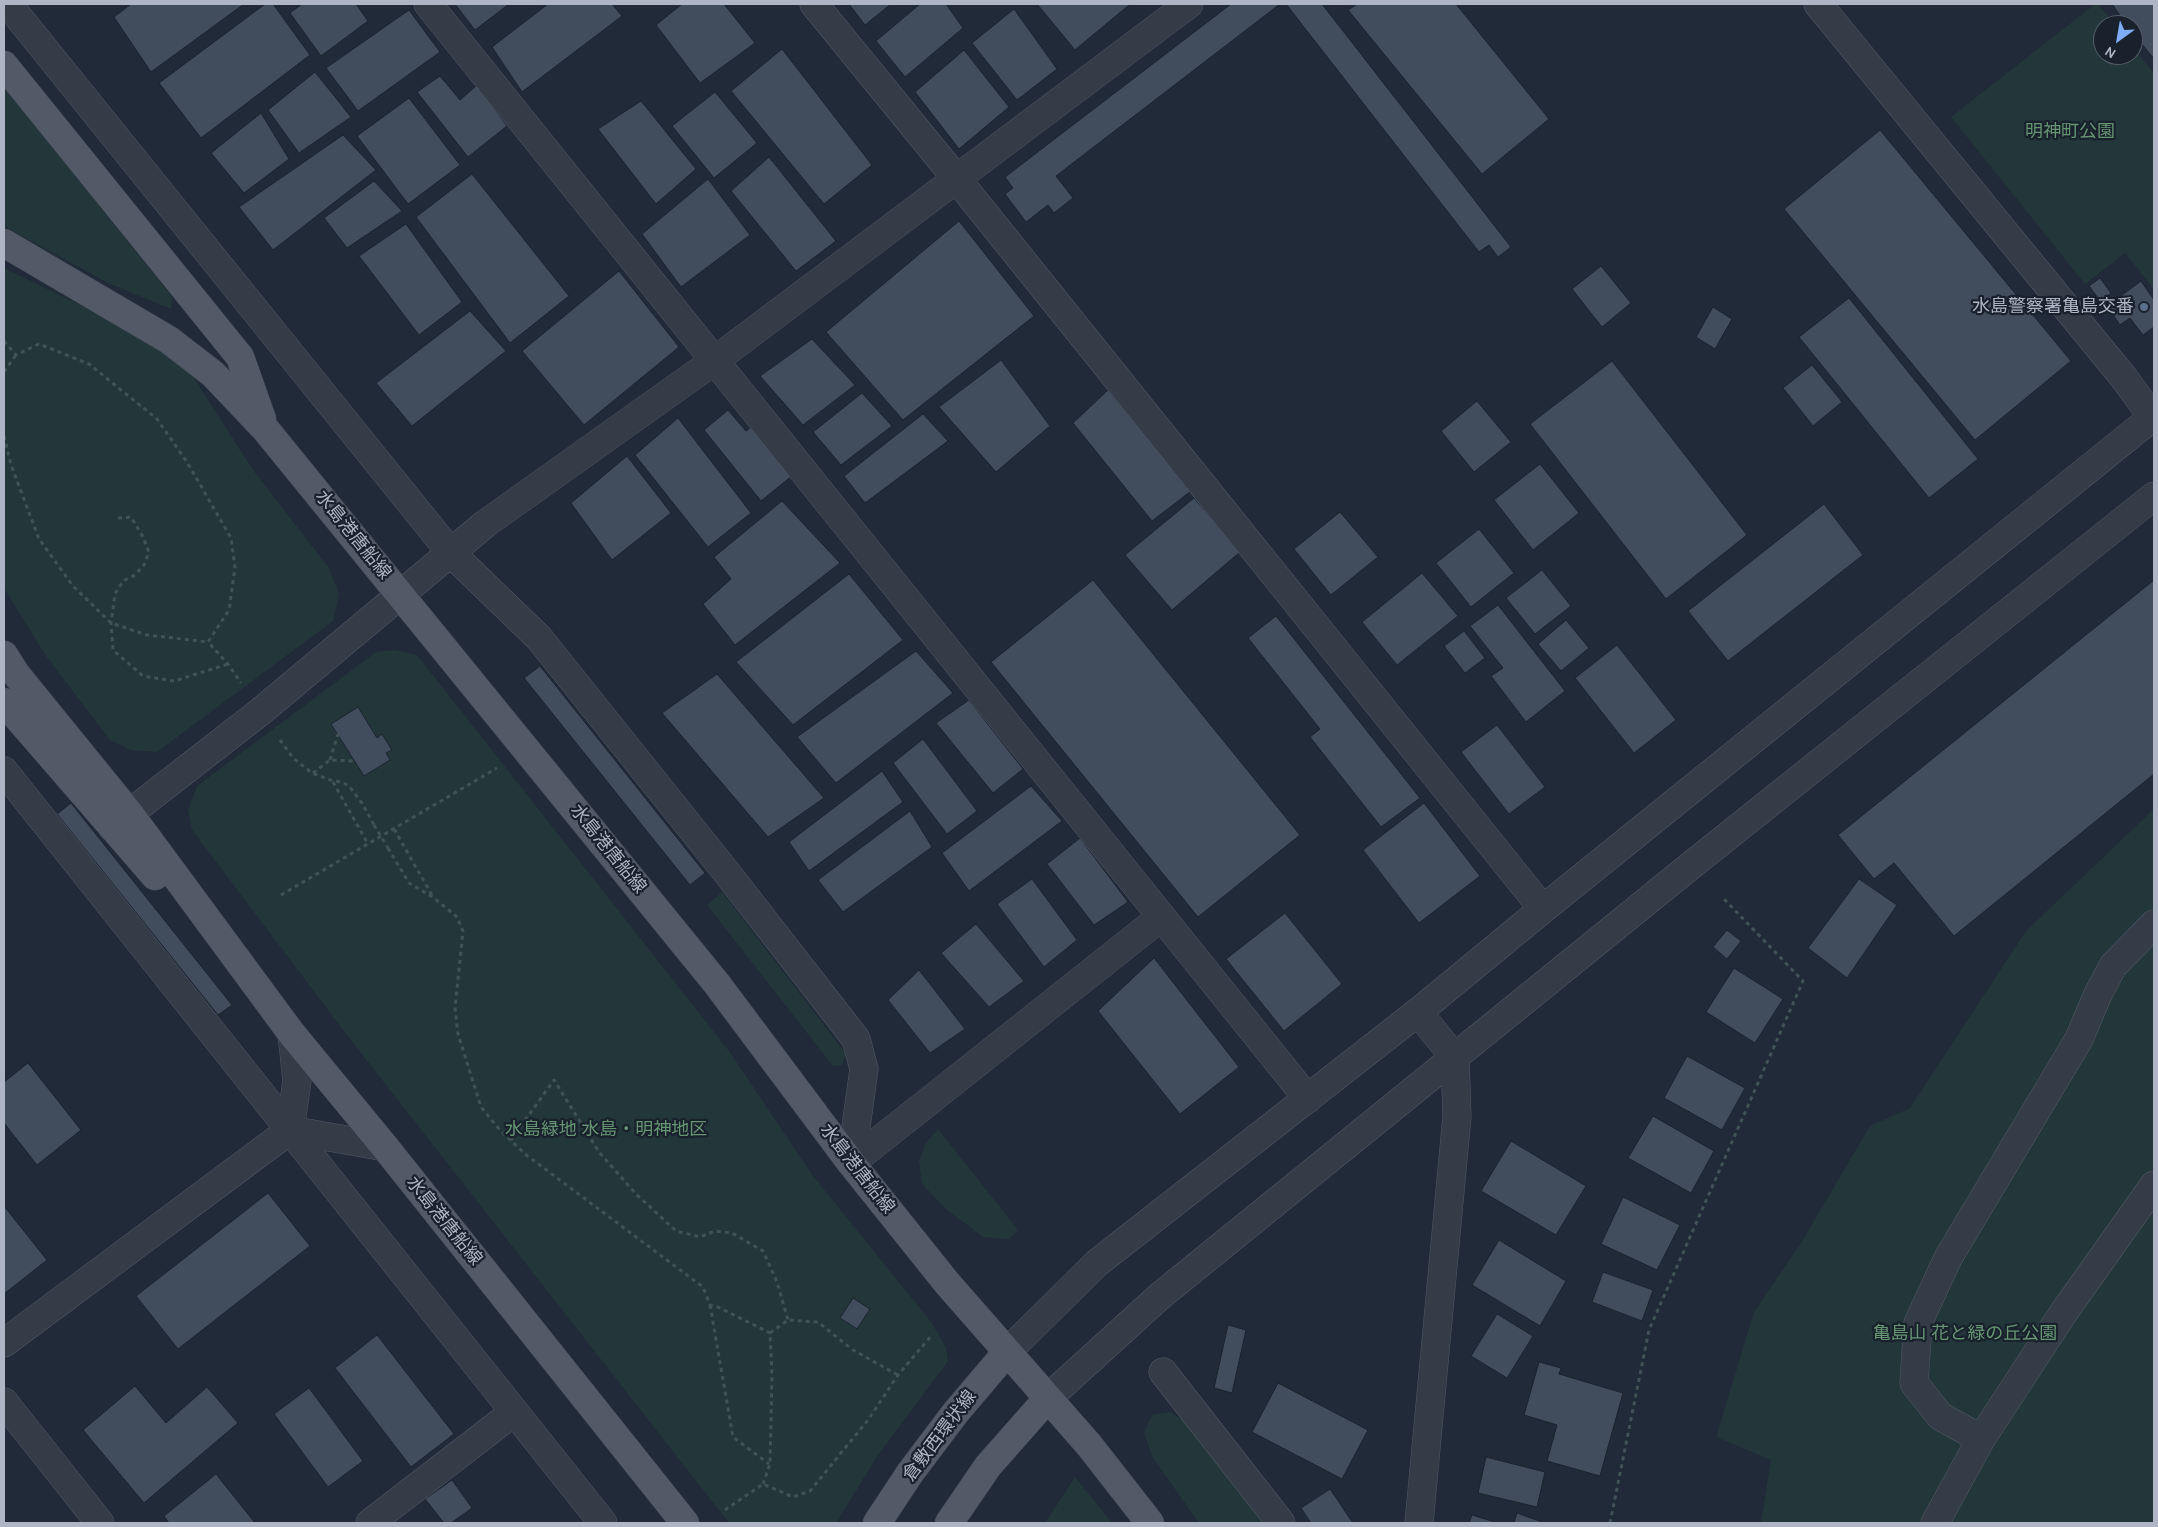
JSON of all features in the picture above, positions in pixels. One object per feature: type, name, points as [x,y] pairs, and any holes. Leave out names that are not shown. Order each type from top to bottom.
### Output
[{"type":"main road","points":[[4,65],[240,357],[266,430]]},
{"type":"main road","name":"水島港唐船線","points":[[4,243],[169,340],[213,374],[266,430],[717,984],[851,1163],[947,1283],[1089,1445],[1150,1523]]},
{"type":"main road","name":"水島港唐船線","points":[[4,655],[120,820],[292,1034],[386,1147],[685,1523]]},
{"type":"main road","points":[[4,702],[120,820]]},
{"type":"main road","name":"倉敷西環状線","points":[[877,1523],[910,1473],[956,1412],[1007,1352]]},
{"type":"main road","points":[[949,1523],[988,1466],[1048,1398]]},
{"type":"street","points":[[8,4],[452,553],[539,638],[727,872],[856,1039],[864,1069],[851,1163]]},
{"type":"street","points":[[428,4],[1308,1099]]},
{"type":"street","points":[[814,4],[1543,909]]},
{"type":"street","points":[[1007,1352],[1097,1263],[1418,1012],[1543,909],[2154,417],[1818,4]]},
{"type":"street","points":[[120,820],[260,712],[485,524],[714,361],[956,178],[1175,8]]},
{"type":"street","points":[[1048,1398],[1160,1296],[1702,856],[2154,496]]},
{"type":"street","points":[[4,771],[603,1523]]},
{"type":"street","points":[[851,1163],[1161,917]]},
{"type":"street","points":[[1981,1439],[1940,1416],[1914,1383],[1918,1323],[1948,1258],[2079,1039],[2098,994],[2113,966],[2154,924]]},
{"type":"street","points":[[1418,1012],[1455,1058],[1457,1116],[1419,1523]]},
{"type":"street","points":[[4,1342],[290,1130],[296,1081],[292,1034]]},
{"type":"street","points":[[290,1130],[386,1147]]},
{"type":"street","points":[[1935,1523],[1981,1439],[2064,1312],[2154,1185]]},
{"type":"street","points":[[1163,1372],[1281,1523]]},
{"type":"street","points":[[4,1402],[100,1523]]},
{"type":"street","points":[[370,1523],[514,1412]]},
{"type":"path","points":[[4,341],[16,355]]},
{"type":"path","points":[[4,372],[16,355],[39,344],[89,364],[157,419],[186,462],[231,538],[235,568],[229,610],[208,642]]},
{"type":"path","points":[[4,436],[11,465],[39,539],[73,586],[111,623],[147,635],[208,642],[228,664],[246,691]]},
{"type":"path","points":[[118,518],[131,518],[149,552],[144,565],[135,575],[124,581],[115,594],[111,623],[113,650],[143,676],[174,681],[228,664]]},
{"type":"path","points":[[312,773],[330,760],[338,734]]},
{"type":"path","points":[[276,735],[293,758],[312,773],[349,786],[362,803],[409,883],[434,898],[457,917],[463,931],[455,1008],[458,1034],[481,1107],[499,1129],[525,1154],[704,1287],[710,1305],[733,1437],[770,1464]]},
{"type":"path","points":[[330,760],[355,761]]},
{"type":"path","points":[[281,895],[497,768]]},
{"type":"path","points":[[333,781],[368,844]]},
{"type":"path","points":[[394,829],[434,898]]},
{"type":"path","points":[[1610,1523],[1649,1330],[1803,981],[1724,899]]},
{"type":"path","points":[[511,1140],[554,1080],[599,1152],[635,1193],[676,1231],[700,1237],[715,1231],[732,1233],[764,1251],[777,1282],[788,1320]]},
{"type":"path","points":[[710,1305],[718,1307],[770,1333]]},
{"type":"path","points":[[770,1333],[788,1320],[818,1322],[853,1350],[898,1375]]},
{"type":"path","points":[[725,1510],[763,1484],[770,1464],[772,1376],[770,1333]]},
{"type":"path","points":[[763,1484],[793,1497],[810,1491],[868,1420],[898,1375],[932,1335]]},
{"type":"green space","name":"明神町公園","points":[[2095,4],[2098,4],[2107,15],[2093,15],[2093,65],[2143,65],[2143,60],[2154,74],[2154,289],[2125,253],[2085,284],[1951,117]]},
{"type":"green space","points":[[4,87],[172,297],[171,309],[108,283],[4,226]]},
{"type":"green space","points":[[4,268],[134,331],[190,372],[253,470],[329,568],[339,594],[333,621],[157,752],[131,750],[110,740],[46,656],[4,588]]},
{"type":"green space","name":"水島緑地 水島・明神地区","points":[[395,650],[417,655],[729,1051],[813,1176],[932,1323],[946,1348],[948,1361],[878,1455],[836,1523],[729,1523],[347,1035],[192,830],[188,810],[197,786],[376,652]]},
{"type":"green space","name":"亀島山 花と緑の丘公園","points":[[2154,809],[2154,1523],[1761,1523],[1771,1460],[1716,1437],[1754,1312],[1801,1243],[1870,1126],[1910,1108],[2026,931]]},
{"type":"green space","points":[[722,892],[846,1054],[842,1065],[833,1066],[707,905]]},
{"type":"green space","points":[[938,1129],[1018,1230],[1009,1239],[983,1237],[946,1209],[922,1184],[919,1160],[926,1143]]},
{"type":"green space","points":[[1170,1412],[1188,1423],[1265,1523],[1199,1523],[1153,1458],[1144,1433],[1152,1415]]},
{"type":"green space","points":[[1075,1477],[1112,1523],[1045,1523]]},
{"type":"building","points":[[131,4],[244,4],[151,72],[114,17]]},
{"type":"building","points":[[265,4],[273,4],[310,55],[201,138],[159,83]]},
{"type":"building","points":[[302,4],[356,4],[368,21],[321,56],[290,13]]},
{"type":"building","points":[[455,4],[509,4],[475,30]]},
{"type":"building","points":[[548,4],[612,4],[622,16],[522,92],[492,47]]},
{"type":"building","points":[[682,4],[724,4],[755,43],[700,83],[656,25]]},
{"type":"building","points":[[849,4],[891,4],[865,25]]},
{"type":"building","points":[[920,4],[946,4],[963,28],[905,77],[876,41]]},
{"type":"building","points":[[1037,4],[1129,4],[1129,5],[1075,50]]},
{"type":"building","points":[[1231,4],[1280,4],[1056,176],[1073,198],[1054,213],[1048,205],[1026,222],[1005,194],[1013,188],[1005,177]]},
{"type":"building","points":[[1286,4],[1322,4],[1511,247],[1498,257],[1489,245],[1479,252]]},
{"type":"building","points":[[1357,4],[1456,4],[1549,119],[1482,174],[1348,10]]},
{"type":"building","points":[[2112,4],[2154,4],[2154,59],[2143,45],[2143,15],[2120,15]]},
{"type":"building","points":[[1014,9],[1057,69],[1017,100],[972,43]]},
{"type":"building","points":[[409,10],[440,52],[358,111],[326,68]]},
{"type":"building","points":[[782,49],[872,165],[824,204],[731,91]]},
{"type":"building","points":[[964,50],[1009,107],[959,149],[915,92]]},
{"type":"building","points":[[315,72],[351,117],[299,153],[268,110]]},
{"type":"building","points":[[440,76],[460,100],[477,85],[507,126],[468,157],[417,92]]},
{"type":"building","points":[[715,92],[757,143],[714,178],[672,126]]},
{"type":"building","points":[[409,98],[460,165],[408,204],[357,136]]},
{"type":"building","points":[[641,101],[696,169],[656,204],[598,129]]},
{"type":"building","points":[[261,113],[289,159],[244,193],[211,153]]},
{"type":"building","points":[[1880,130],[2071,361],[1975,440],[1784,209]]},
{"type":"building","points":[[343,135],[376,170],[273,250],[239,207]]},
{"type":"building","points":[[769,157],[836,241],[796,271],[731,191]]},
{"type":"building","points":[[472,174],[569,296],[510,343],[416,217]]},
{"type":"building","points":[[708,179],[750,235],[681,287],[642,234]]},
{"type":"building","points":[[374,181],[402,211],[347,248],[324,218]]},
{"type":"building","points":[[959,221],[1034,316],[903,420],[826,332]]},
{"type":"building","points":[[406,224],[462,302],[419,335],[359,256]]},
{"type":"building","points":[[1601,266],[1631,303],[1602,327],[1572,289]]},
{"type":"building","points":[[619,271],[679,347],[584,425],[522,351]]},
{"type":"building","points":[[2100,278],[2111,293],[2101,302],[2089,286]]},
{"type":"building","points":[[2141,281],[2154,300],[2154,327],[2143,335],[2130,318],[2120,325],[2107,306]]},
{"type":"building","points":[[1849,298],[1978,459],[1929,498],[1799,337]]},
{"type":"building","points":[[1713,307],[1732,319],[1715,349],[1696,337]]},
{"type":"building","points":[[470,311],[506,351],[412,426],[376,383]]},
{"type":"building","points":[[812,339],[855,385],[803,425],[760,376]]},
{"type":"building","points":[[1001,360],[1050,426],[996,472],[939,407]]},
{"type":"building","points":[[1612,361],[1747,535],[1666,599],[1530,424]]},
{"type":"building","points":[[1812,365],[1842,402],[1813,426],[1783,388]]},
{"type":"building","points":[[1108,390],[1191,491],[1152,521],[1073,423]]},
{"type":"building","points":[[862,393],[892,426],[841,465],[813,432]]},
{"type":"building","points":[[1477,401],[1511,442],[1474,472],[1441,431]]},
{"type":"building","points":[[728,410],[746,431],[755,424],[793,475],[761,501],[704,430]]},
{"type":"building","points":[[923,414],[948,441],[865,503],[844,476]]},
{"type":"building","points":[[678,418],[751,513],[708,547],[635,455]]},
{"type":"building","points":[[627,456],[671,513],[612,560],[571,503]]},
{"type":"building","points":[[1540,464],[1579,513],[1533,550],[1494,500]]},
{"type":"building","points":[[1194,498],[1240,552],[1172,610],[1125,555]]},
{"type":"building","points":[[782,501],[840,563],[735,645],[703,604],[731,579],[714,557]]},
{"type":"building","points":[[1824,504],[1863,555],[1728,661],[1688,611]]},
{"type":"building","points":[[1340,512],[1378,557],[1331,595],[1294,549]]},
{"type":"building","points":[[1479,529],[1514,573],[1471,607],[1436,563]]},
{"type":"building","points":[[1542,570],[1571,606],[1535,634],[1506,598]]},
{"type":"building","points":[[1422,573],[1458,616],[1397,665],[1362,622]]},
{"type":"building","points":[[849,574],[903,640],[793,725],[736,662]]},
{"type":"building","points":[[1093,580],[1300,835],[1198,917],[991,662]]},
{"type":"building","points":[[2154,580],[2154,774],[1954,936],[1894,863],[1874,879],[1838,835]]},
{"type":"building","points":[[1498,605],[1565,691],[1526,722],[1491,676],[1503,668],[1470,626]]},
{"type":"building","points":[[1276,616],[1420,798],[1381,827],[1310,737],[1320,729],[1248,638]]},
{"type":"building","points":[[1566,620],[1589,648],[1561,671],[1538,644]]},
{"type":"building","points":[[1464,631],[1485,658],[1465,673],[1444,646]]},
{"type":"building","points":[[1617,645],[1676,720],[1634,753],[1575,678]]},
{"type":"building","points":[[916,651],[953,693],[836,783],[797,737]]},
{"type":"building","points":[[540,666],[705,873],[690,885],[524,678]]},
{"type":"building","points":[[717,674],[824,798],[768,837],[662,713]]},
{"type":"building","points":[[969,700],[1023,769],[993,793],[936,723]]},
{"type":"building","points":[[358,707],[377,738],[382,734],[392,750],[386,753],[390,760],[364,776],[331,724]]},
{"type":"building","points":[[1497,725],[1545,787],[1509,814],[1461,752]]},
{"type":"building","points":[[923,739],[977,811],[947,834],[893,763]]},
{"type":"building","points":[[882,771],[903,802],[809,871],[789,842]]},
{"type":"building","points":[[1031,786],[1062,821],[969,891],[942,853]]},
{"type":"building","points":[[71,803],[232,1005],[218,1015],[57,814]]},
{"type":"building","points":[[1424,803],[1480,876],[1419,923],[1363,850]]},
{"type":"building","points":[[910,811],[932,847],[843,912],[818,880]]},
{"type":"building","points":[[1080,838],[1128,902],[1094,925],[1047,864]]},
{"type":"building","points":[[1032,879],[1077,940],[1044,967],[997,904]]},
{"type":"building","points":[[1859,879],[1897,905],[1847,978],[1808,948]]},
{"type":"building","points":[[1285,913],[1342,984],[1284,1031],[1226,959]]},
{"type":"building","points":[[976,924],[1024,981],[989,1007],[941,953]]},
{"type":"building","points":[[1727,930],[1741,941],[1727,959],[1713,947]]},
{"type":"building","points":[[1154,958],[1239,1067],[1180,1114],[1098,1011]]},
{"type":"building","points":[[1734,968],[1783,999],[1755,1043],[1706,1012]]},
{"type":"building","points":[[919,970],[965,1029],[930,1053],[888,1000]]},
{"type":"building","points":[[1687,1056],[1745,1088],[1722,1130],[1664,1098]]},
{"type":"building","points":[[28,1063],[81,1130],[37,1165],[4,1123],[4,1082]]},
{"type":"building","points":[[1653,1116],[1714,1151],[1691,1193],[1628,1158]]},
{"type":"building","points":[[1511,1141],[1586,1186],[1556,1235],[1481,1191]]},
{"type":"building","points":[[268,1193],[310,1246],[178,1349],[136,1296]]},
{"type":"building","points":[[1623,1197],[1680,1225],[1657,1270],[1601,1244]]},
{"type":"building","points":[[4,1206],[47,1260],[4,1294]]},
{"type":"building","points":[[1499,1240],[1566,1281],[1540,1326],[1472,1285]]},
{"type":"building","points":[[1603,1272],[1653,1290],[1642,1321],[1592,1302]]},
{"type":"building","points":[[853,1298],[870,1309],[857,1329],[840,1318]]},
{"type":"building","points":[[1497,1314],[1533,1336],[1507,1378],[1471,1356]]},
{"type":"building","points":[[1228,1325],[1246,1330],[1232,1393],[1214,1388]]},
{"type":"building","points":[[377,1335],[454,1434],[411,1467],[335,1368]]},
{"type":"building","points":[[1539,1362],[1561,1368],[1559,1374],[1623,1393],[1600,1476],[1547,1461],[1557,1425],[1524,1415]]},
{"type":"building","points":[[1278,1383],[1368,1430],[1342,1479],[1252,1432]]},
{"type":"building","points":[[135,1386],[166,1423],[207,1387],[238,1423],[144,1503],[83,1430]]},
{"type":"building","points":[[309,1388],[363,1461],[328,1487],[274,1414]]},
{"type":"building","points":[[1486,1457],[1545,1472],[1537,1507],[1478,1493]]},
{"type":"building","points":[[216,1474],[255,1523],[169,1523],[164,1516]]},
{"type":"building","points":[[452,1480],[472,1508],[451,1523],[444,1523],[425,1499]]},
{"type":"building","points":[[1330,1489],[1353,1523],[1311,1523],[1301,1508]]},
{"type":"building","points":[[1517,1513],[1542,1522],[1542,1523],[1514,1523]]},
{"type":"building","points":[[1472,1515],[1498,1523],[1469,1523]]},
{"type":"place","name":"水島警察署亀島交番","points":[[2144,307]]}]
